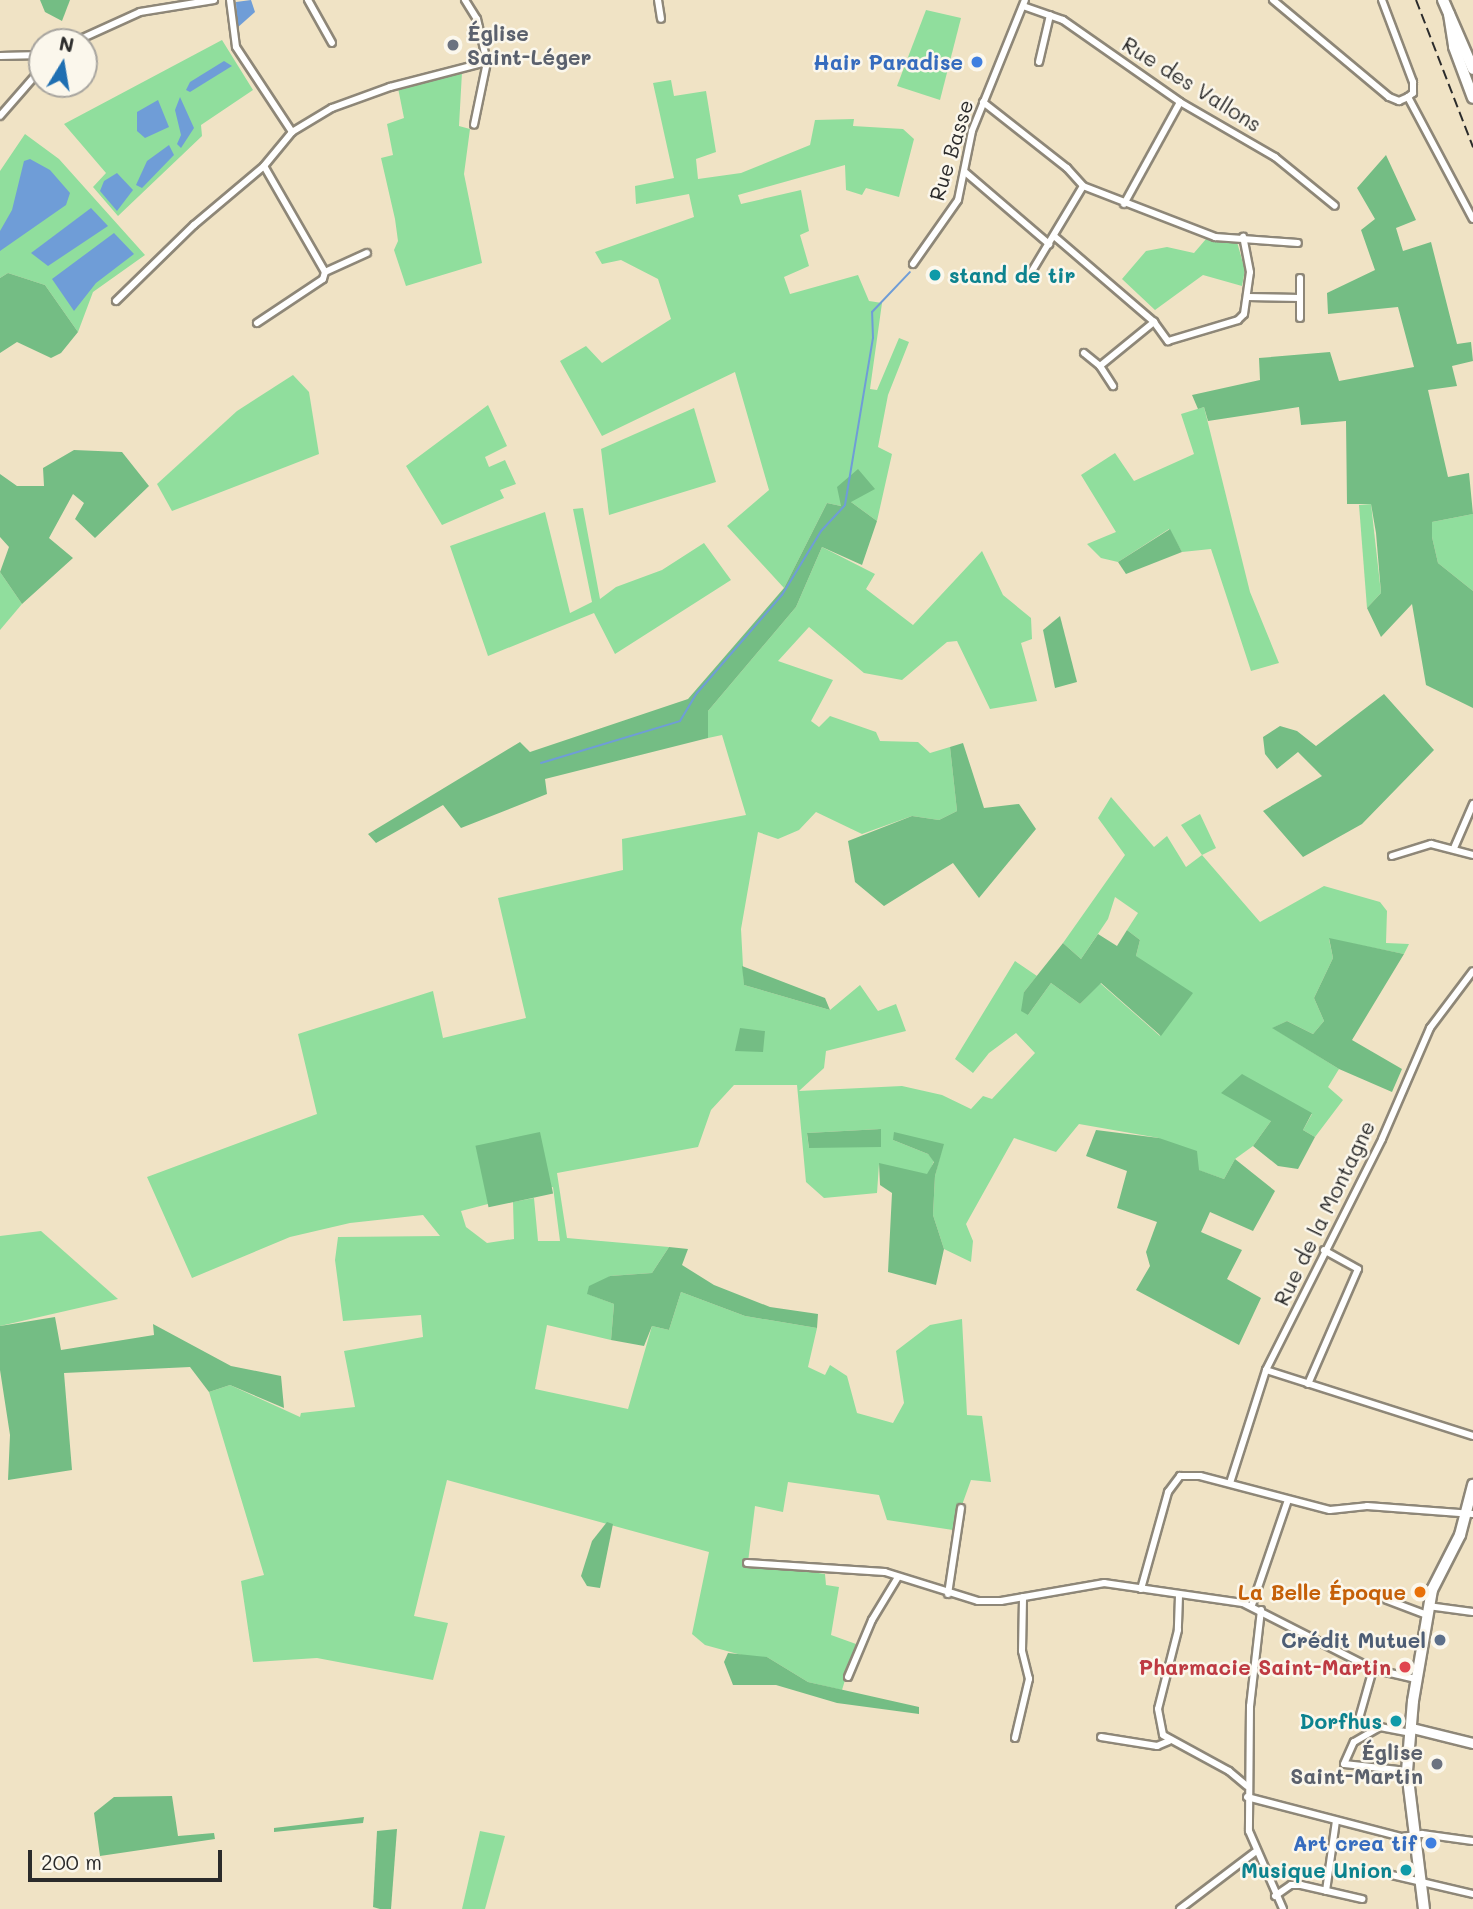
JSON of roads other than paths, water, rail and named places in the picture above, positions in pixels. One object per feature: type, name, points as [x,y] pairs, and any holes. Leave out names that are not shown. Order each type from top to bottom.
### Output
[{"type":"main road","points":[[1443,0],[1473,69]]},
{"type":"main road","points":[[1449,14],[1454,47],[1473,98]]},
{"type":"main road","points":[[1424,1909],[1417,1835],[1406,1771],[1416,1679],[1428,1610],[1470,1513],[1473,1485]]},
{"type":"street","points":[[98,31],[139,12],[214,0]]},
{"type":"street","points":[[230,0],[236,47],[292,132]]},
{"type":"street","points":[[308,0],[332,43]]},
{"type":"street","points":[[465,0],[477,19],[487,62],[474,125]]},
{"type":"street","points":[[657,0],[662,19]]},
{"type":"street","points":[[1273,0],[1388,97],[1399,101],[1413,93],[1413,82],[1382,0]]},
{"type":"street","name":"Rue des Vallons","points":[[1024,3],[1050,15],[1180,102],[1275,157],[1335,206]]},
{"type":"street","name":"Rue Basse","points":[[913,264],[958,200],[983,102],[1024,3]]},
{"type":"street","points":[[1039,62],[1050,15]]},
{"type":"street","points":[[0,56],[28,55]]},
{"type":"street","points":[[116,301],[184,234],[264,166],[292,132],[332,108],[383,90],[487,62]]},
{"type":"street","points":[[0,116],[28,84]]},
{"type":"street","points":[[1408,97],[1473,219]]},
{"type":"street","points":[[983,102],[1067,168],[1083,186],[1215,237],[1298,243]]},
{"type":"street","points":[[1124,204],[1180,102]]},
{"type":"street","points":[[257,323],[323,279],[325,272],[264,166]]},
{"type":"street","points":[[965,173],[1049,244]]},
{"type":"street","points":[[1032,271],[1083,186]]},
{"type":"street","points":[[1055,236],[1154,322],[1168,341],[1238,320],[1248,297],[1250,272],[1243,237]]},
{"type":"street","points":[[325,272],[368,253]]},
{"type":"street","points":[[1300,278],[1300,318]]},
{"type":"street","points":[[1248,297],[1300,298]]},
{"type":"street","points":[[1100,366],[1154,322]]},
{"type":"street","points":[[1084,353],[1100,366],[1113,386]]},
{"type":"street","points":[[1454,848],[1473,804]]},
{"type":"street","points":[[1392,856],[1425,844],[1454,848],[1473,855]]},
{"type":"street","name":"Rue de la Montagne","points":[[1230,1483],[1266,1370],[1382,1139],[1430,1028],[1473,971]]},
{"type":"street","points":[[1308,1384],[1358,1269],[1324,1251]]},
{"type":"street","points":[[1266,1370],[1473,1436]]},
{"type":"street","points":[[1141,1589],[1172,1482],[1180,1476],[1200,1476],[1330,1510],[1367,1506],[1470,1513]]},
{"type":"street","points":[[1252,1605],[1288,1500]]},
{"type":"street","points":[[948,1594],[961,1508]]},
{"type":"street","points":[[747,1563],[797,1569],[862,1569],[898,1577],[948,1594],[1001,1601],[1104,1583],[1252,1605],[1373,1670],[1416,1679]]},
{"type":"street","points":[[848,1677],[877,1609],[898,1577]]},
{"type":"street","points":[[1179,1596],[1178,1630],[1158,1709],[1169,1741],[1214,1762],[1247,1786]]},
{"type":"street","points":[[1015,1738],[1029,1679],[1022,1651],[1023,1597]]},
{"type":"street","points":[[1387,1600],[1428,1610],[1473,1612]]},
{"type":"street","points":[[1261,1610],[1247,1797],[1255,1852],[1279,1902]]},
{"type":"street","points":[[1360,1715],[1373,1670]]},
{"type":"street","points":[[1406,1771],[1344,1764],[1354,1742],[1380,1727],[1411,1730],[1473,1743]]},
{"type":"street","points":[[1101,1737],[1157,1746],[1169,1741]]},
{"type":"street","points":[[1247,1797],[1402,1837],[1417,1835],[1473,1841]]},
{"type":"street","points":[[1326,1891],[1336,1821]]},
{"type":"street","points":[[1180,1909],[1255,1852]]},
{"type":"street","points":[[1379,1872],[1473,1894]]},
{"type":"street","points":[[1273,1909],[1291,1885],[1362,1899]]},
{"type":"water","points":[[251,0],[255,12],[237,28],[236,2]]},
{"type":"water","points":[[224,61],[232,66],[190,92],[186,90],[190,82]]},
{"type":"water","points":[[180,97],[194,128],[181,148],[177,144],[181,135],[175,110]]},
{"type":"water","points":[[158,100],[169,127],[145,138],[137,131],[137,112]]},
{"type":"water","points":[[169,145],[174,155],[142,188],[136,185],[147,161]]},
{"type":"water","points":[[30,159],[50,170],[70,193],[66,205],[0,251],[0,231],[12,210],[24,161]]},
{"type":"water","points":[[117,173],[133,190],[117,211],[100,191],[104,181]]},
{"type":"water","points":[[91,208],[108,226],[48,266],[31,253]]},
{"type":"water","points":[[114,233],[134,254],[96,283],[74,311],[52,279]]},
{"type":"waterway","points":[[541,763],[680,721],[697,693],[782,595],[821,531],[845,505],[873,338],[872,312],[910,272]]},
{"type":"railway","points":[[1416,0],[1473,147]]},
{"type":"place","name":"Église Saint-Léger","points":[[453,45]]},
{"type":"place","name":"Hair Paradise","points":[[977,62]]},
{"type":"place","name":"stand de tir","points":[[935,275]]},
{"type":"place","name":"La Belle Époque","points":[[1420,1592]]},
{"type":"place","name":"Crédit Mutuel","points":[[1440,1640]]},
{"type":"place","name":"Pharmacie Saint-Martin","points":[[1405,1667]]},
{"type":"place","name":"Dorfhus","points":[[1396,1721]]},
{"type":"place","name":"Église Saint-Martin","points":[[1437,1764]]},
{"type":"place","name":"Art crea tif","points":[[1431,1843]]},
{"type":"place","name":"Musique Union","points":[[1406,1870]]}]
